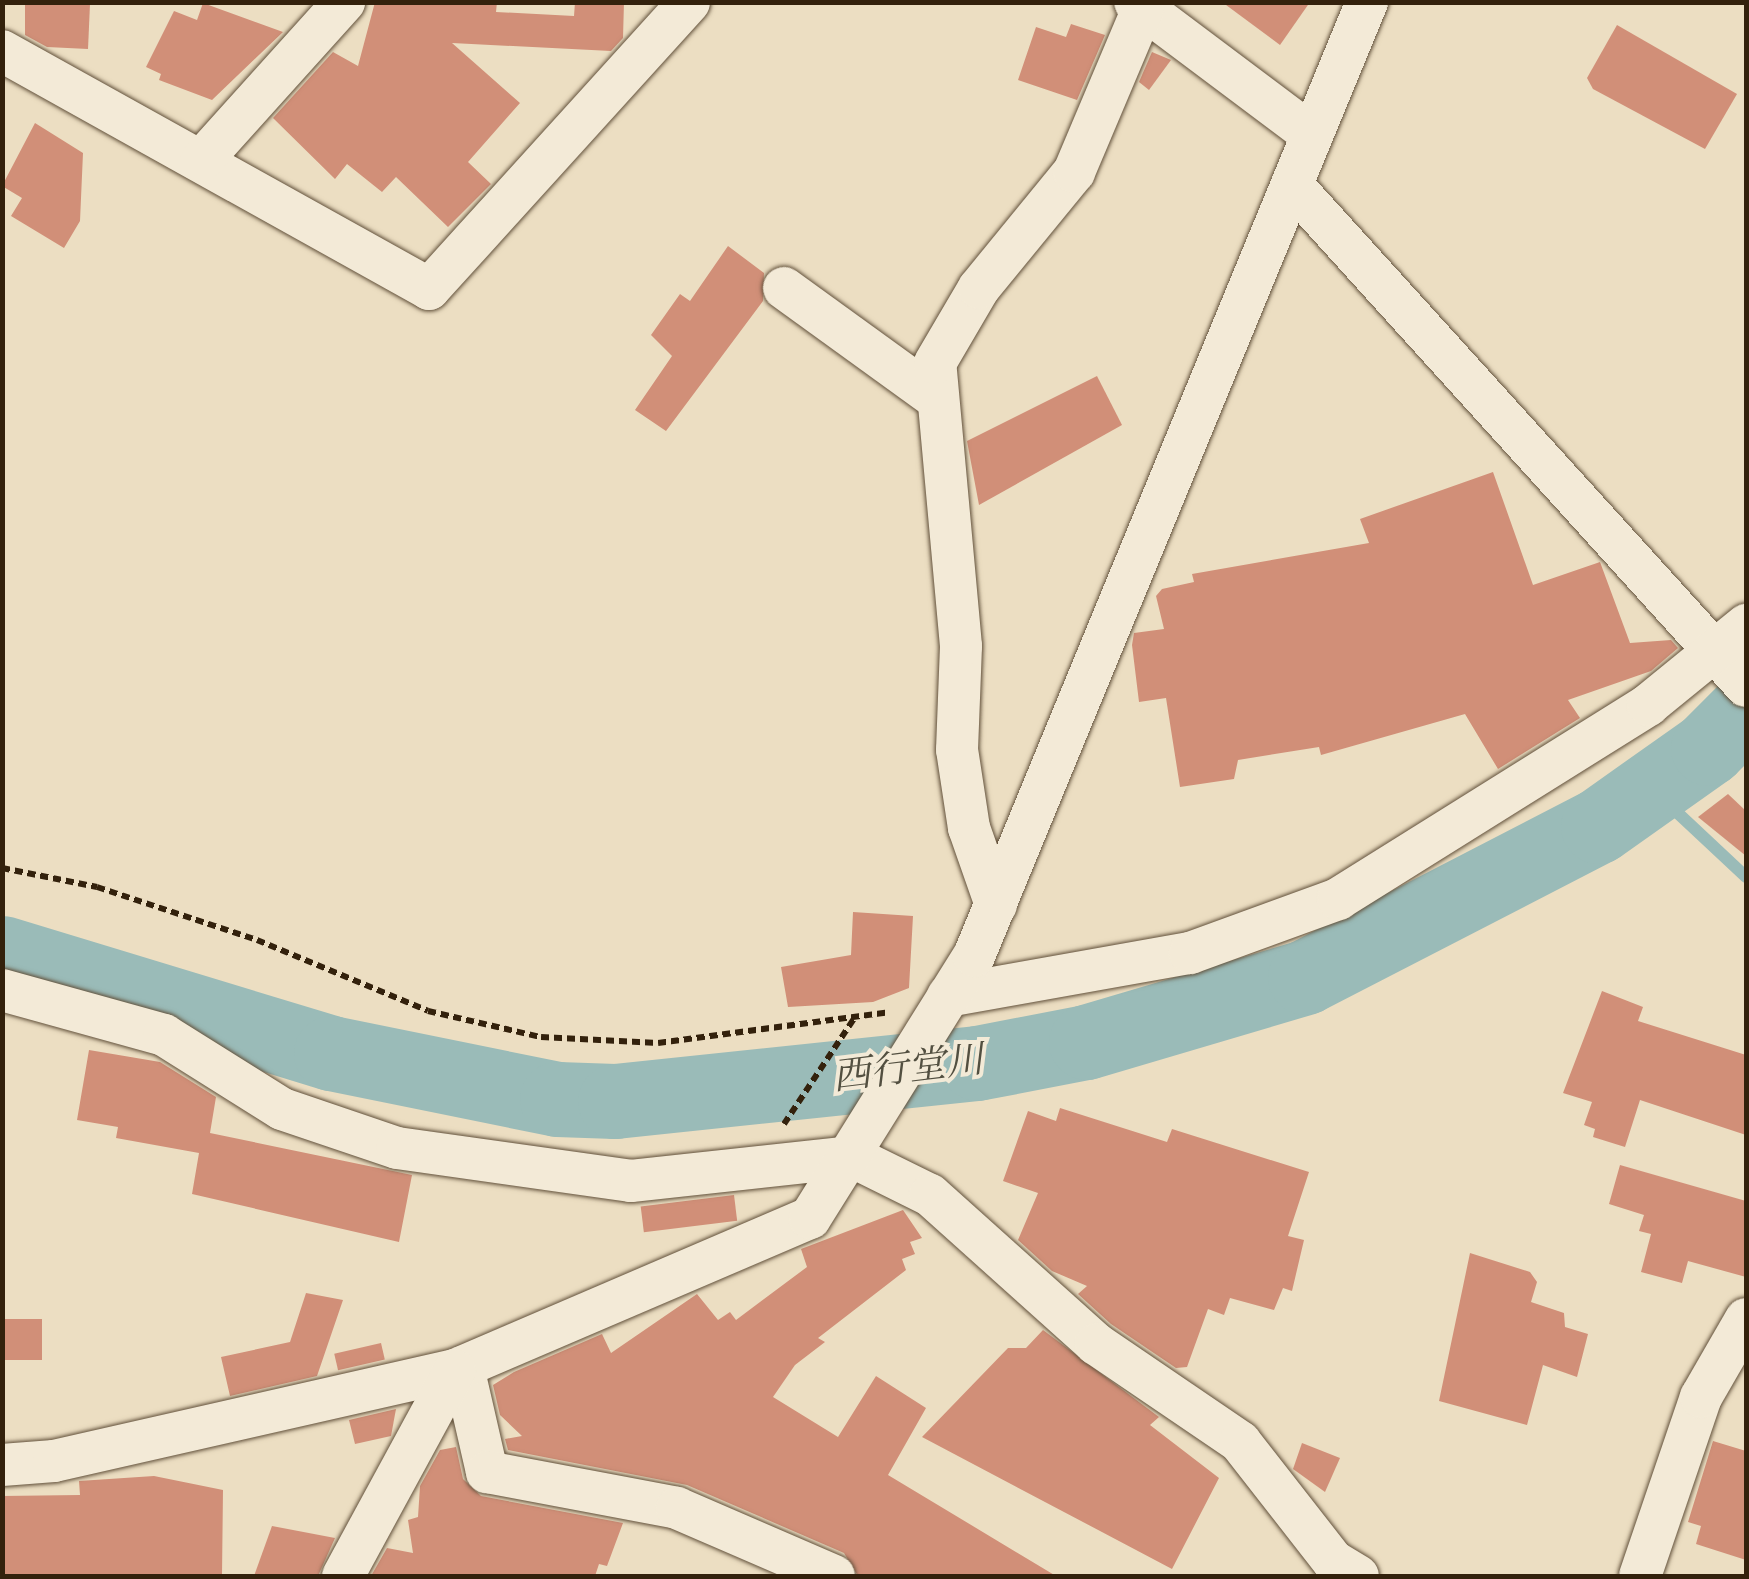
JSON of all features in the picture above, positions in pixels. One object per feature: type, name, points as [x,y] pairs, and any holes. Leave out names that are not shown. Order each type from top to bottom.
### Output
[{"type":"street","points":[[201,161],[344,2]]},
{"type":"street","points":[[2,51],[429,289],[689,2]]},
{"type":"street","points":[[2,1465],[54,1462],[459,1368],[810,1218],[941,1013],[996,905],[1367,2]]},
{"type":"street","points":[[996,905],[969,828],[957,750],[961,646],[932,396],[935,363],[979,288],[1074,172],[1139,6],[1312,136]]},
{"type":"street","points":[[1292,185],[1728,667]]},
{"type":"street","points":[[784,288],[932,396]]},
{"type":"street","points":[[941,1013],[1190,953],[1338,899],[1648,705],[1728,667],[1746,625]]},
{"type":"street","points":[[2,990],[164,1035],[282,1109],[397,1148],[631,1181],[856,1150],[930,1194],[1096,1344],[1240,1442],[1333,1561],[1358,1576]]},
{"type":"street","points":[[1640,1576],[1701,1397],[1746,1319]]},
{"type":"street","points":[[344,1576],[459,1368]]},
{"type":"street","points":[[459,1368],[488,1472],[676,1508],[834,1576]]},
{"type":"path","points":[[2,868],[97,887],[257,940],[428,1010],[540,1037],[658,1044],[892,1012]]},
{"type":"path","points":[[784,1124],[854,1017],[892,1012],[941,1013]]},
{"type":"building","points":[[25,2],[90,4],[88,49],[47,47],[25,35]]},
{"type":"building","points":[[375,2],[497,2],[496,12],[574,16],[575,2],[624,2],[623,38],[611,51],[452,43],[520,103],[468,162],[491,184],[448,227],[396,177],[382,192],[347,164],[335,179],[273,118],[333,52],[358,66]]},
{"type":"building","points":[[1222,2],[1310,2],[1280,45]]},
{"type":"building","points":[[203,3],[283,32],[212,100],[159,80],[161,74],[146,67],[174,11],[197,20]]},
{"type":"building","points":[[1071,24],[1105,35],[1077,100],[1018,80],[1036,27],[1066,37]]},
{"type":"building","points":[[1617,25],[1737,94],[1705,149],[1593,89],[1587,78]]},
{"type":"building","points":[[1152,52],[1171,60],[1149,90],[1139,82]]},
{"type":"building","points":[[35,123],[83,153],[80,221],[64,248],[11,216],[22,198],[2,186]]},
{"type":"building","points":[[728,246],[764,273],[763,301],[666,431],[635,410],[672,356],[651,335],[680,294],[690,301]]},
{"type":"building","points":[[1097,376],[1122,425],[979,505],[967,441]]},
{"type":"building","points":[[1493,472],[1533,585],[1600,562],[1630,643],[1671,640],[1678,648],[1651,671],[1568,700],[1580,718],[1498,769],[1465,714],[1321,755],[1319,747],[1238,760],[1234,779],[1180,787],[1166,698],[1139,702],[1132,645],[1134,633],[1164,629],[1156,596],[1162,589],[1194,582],[1192,574],[1369,543],[1360,519]]},
{"type":"building","points":[[1728,794],[1746,811],[1746,856],[1698,817]]},
{"type":"building","points":[[853,912],[913,916],[909,988],[873,1002],[788,1007],[781,967],[851,955]]},
{"type":"building","points":[[1602,991],[1643,1007],[1638,1021],[1746,1055],[1746,1135],[1640,1100],[1625,1147],[1593,1137],[1595,1129],[1584,1125],[1592,1102],[1563,1093]]},
{"type":"building","points":[[89,1050],[160,1062],[216,1097],[210,1133],[412,1175],[399,1242],[192,1194],[199,1153],[116,1138],[118,1127],[77,1120]]},
{"type":"building","points":[[1060,1108],[1167,1142],[1172,1129],[1309,1172],[1288,1236],[1304,1240],[1292,1291],[1283,1288],[1274,1310],[1230,1298],[1224,1315],[1208,1309],[1187,1367],[1176,1368],[1111,1324],[1078,1294],[1087,1286],[1052,1271],[1018,1240],[1038,1193],[1003,1181],[1028,1111],[1056,1121]]},
{"type":"building","points":[[1620,1165],[1746,1201],[1746,1277],[1688,1261],[1682,1283],[1641,1272],[1651,1234],[1639,1231],[1644,1215],[1609,1204]]},
{"type":"building","points":[[734,1195],[737,1221],[644,1232],[641,1206]]},
{"type":"building","points":[[903,1210],[922,1238],[910,1242],[915,1254],[902,1259],[906,1270],[818,1338],[825,1342],[795,1365],[773,1397],[838,1437],[876,1376],[926,1408],[888,1475],[1056,1576],[858,1576],[844,1553],[687,1485],[508,1450],[505,1439],[522,1436],[500,1415],[493,1385],[514,1372],[602,1334],[611,1353],[697,1294],[718,1320],[730,1312],[736,1320],[807,1267],[801,1249]]},
{"type":"building","points":[[1470,1253],[1530,1272],[1537,1282],[1531,1302],[1564,1313],[1565,1327],[1588,1334],[1577,1377],[1543,1365],[1527,1425],[1439,1401]]},
{"type":"building","points":[[306,1293],[343,1300],[317,1376],[230,1396],[221,1357],[290,1342]]},
{"type":"building","points":[[2,1319],[42,1319],[42,1360],[2,1360]]},
{"type":"building","points":[[1043,1330],[1159,1417],[1150,1425],[1219,1478],[1172,1569],[922,1437],[1008,1348],[1026,1348]]},
{"type":"building","points":[[381,1343],[385,1360],[338,1370],[334,1354]]},
{"type":"building","points":[[396,1409],[391,1436],[355,1444],[349,1420]]},
{"type":"building","points":[[1713,1441],[1746,1451],[1746,1560],[1696,1544],[1701,1526],[1688,1522]]},
{"type":"building","points":[[1302,1443],[1340,1458],[1325,1492],[1293,1469]]},
{"type":"building","points":[[456,1447],[463,1479],[481,1496],[623,1523],[607,1566],[599,1564],[595,1576],[371,1576],[387,1548],[413,1553],[408,1520],[418,1517],[420,1486],[440,1450]]},
{"type":"building","points":[[154,1476],[223,1490],[222,1576],[2,1576],[2,1496],[80,1495],[79,1481]]},
{"type":"building","points":[[272,1526],[335,1538],[318,1576],[254,1576]]},
{"type":"waterway","name":"西行堂川","points":[[2,953],[331,1053],[557,1099],[615,1101],[977,1063],[1086,1042],[1305,977],[1598,826],[1708,748],[1746,710]]},
{"type":"waterway","points":[[1651,788],[1746,877]]}]
